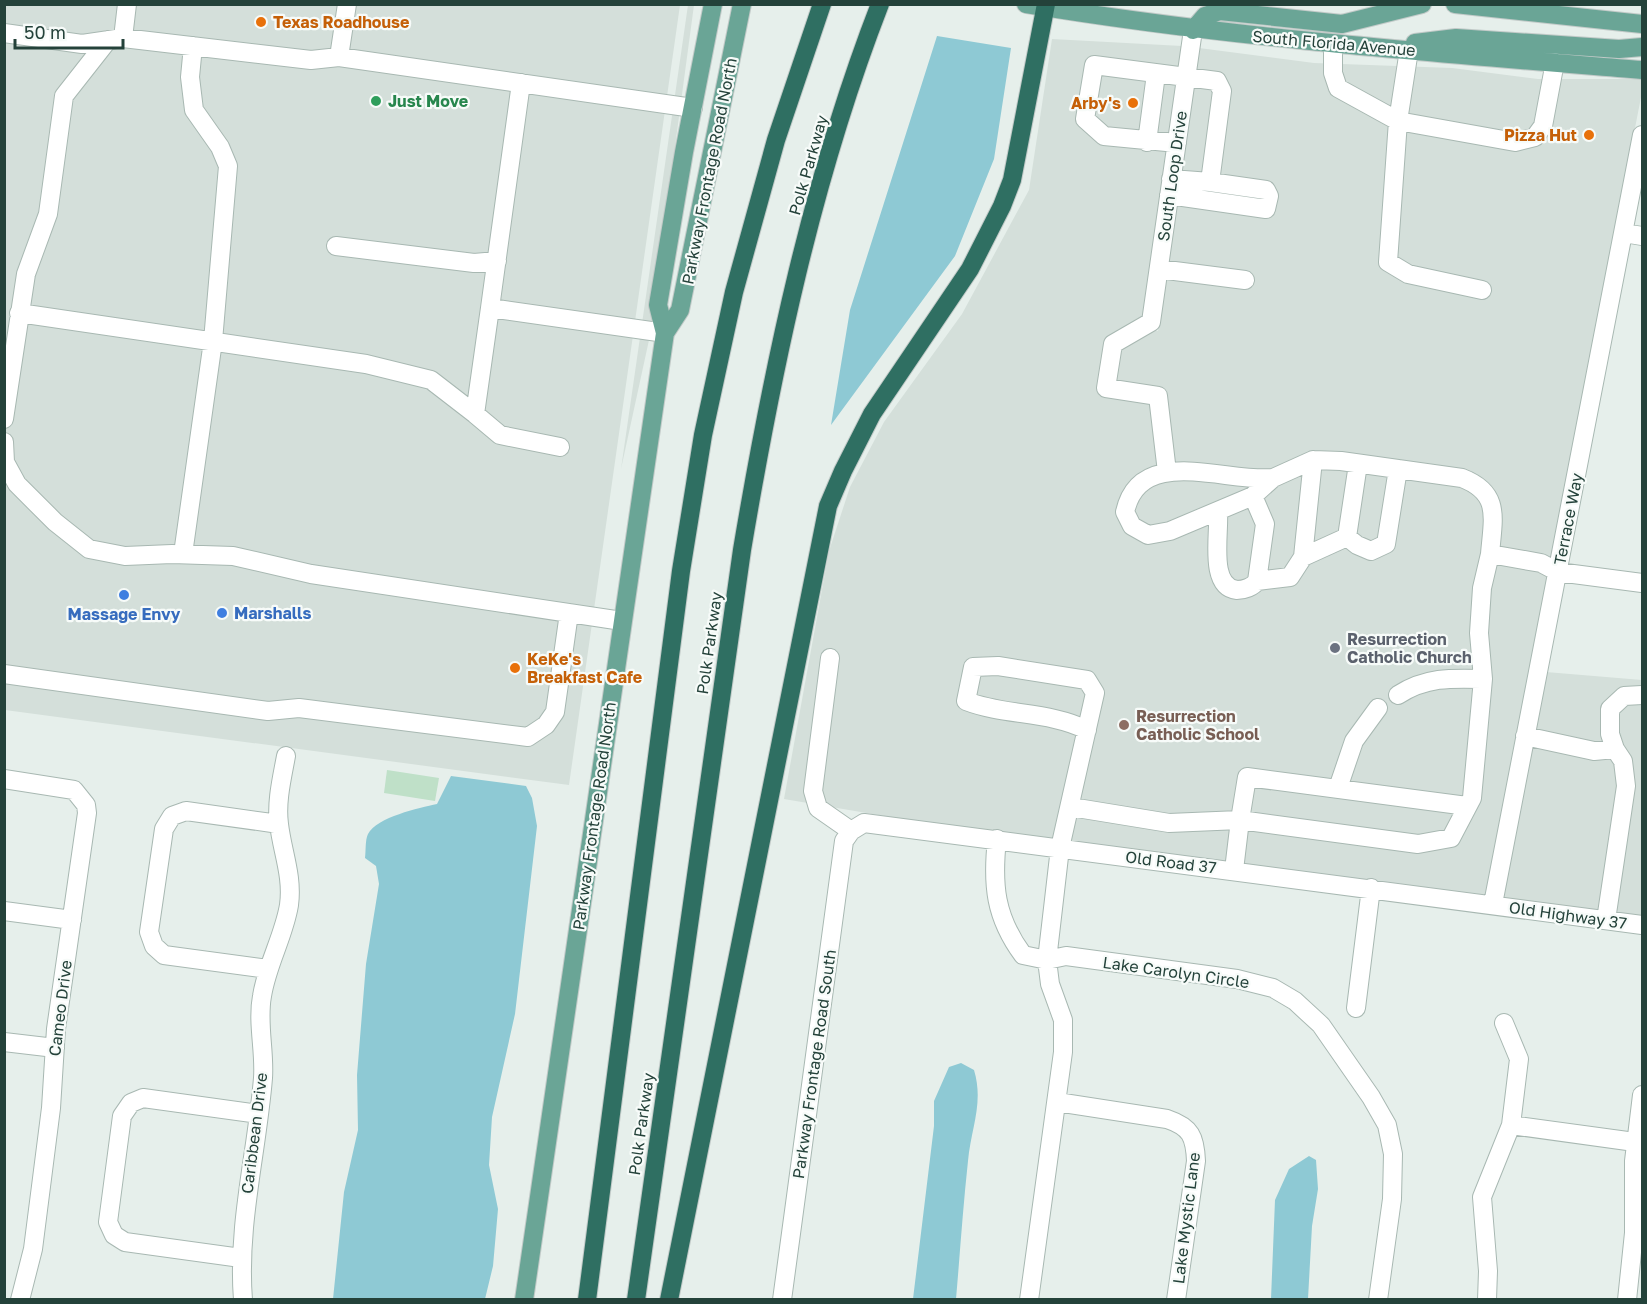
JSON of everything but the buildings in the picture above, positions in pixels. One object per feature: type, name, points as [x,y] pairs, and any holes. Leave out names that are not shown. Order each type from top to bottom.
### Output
[{"type":"highway","name":"Polk Parkway","points":[[636,1299],[742,550],[759,450],[779,355],[821,188],[880,4]]},
{"type":"highway","points":[[669,1299],[828,506],[872,414],[970,269],[1002,206],[1012,180],[1046,6]]},
{"type":"highway","name":"Polk Parkway","points":[[587,1299],[681,571],[703,435],[737,281],[776,140],[819,12]]},
{"type":"main road","name":"Parkway Frontage Road North","points":[[524,1299],[665,333],[658,305],[713,4]]},
{"type":"main road","name":"Parkway Frontage Road North","points":[[665,333],[680,310],[742,4]]},
{"type":"main road","name":"South Florida Avenue","points":[[1026,4],[1193,30],[1642,70]]},
{"type":"main road","points":[[1193,30],[1205,16],[1220,11],[1342,24],[1422,4]]},
{"type":"main road","points":[[1455,4],[1642,24]]},
{"type":"main road","points":[[1384,48],[1456,38],[1619,49],[1642,47]]},
{"type":"street","points":[[4,418],[26,274],[48,214],[64,96],[115,39],[127,4]]},
{"type":"street","points":[[339,57],[347,4]]},
{"type":"street","name":"South Loop Drive","points":[[1167,472],[1158,396],[1106,388],[1113,344],[1151,322],[1193,30]]},
{"type":"street","points":[[4,33],[82,44],[115,39],[311,60],[339,57],[693,108]]},
{"type":"street","points":[[1333,44],[1333,73],[1338,88],[1398,121],[1515,142],[1535,137],[1543,126],[1555,62]]},
{"type":"street","points":[[183,554],[213,341],[228,166],[220,147],[194,110],[190,77],[193,46]]},
{"type":"street","points":[[1409,50],[1398,121],[1388,262],[1408,274],[1424,279],[1482,290]]},
{"type":"street","points":[[1177,143],[1104,135],[1085,119],[1094,65],[1217,81],[1222,91],[1210,182]]},
{"type":"street","points":[[1147,141],[1156,74]]},
{"type":"street","points":[[475,414],[521,83]]},
{"type":"street","name":"Terrace Way","points":[[1493,904],[1624,233],[1637,198],[1642,135]]},
{"type":"street","points":[[1210,182],[1266,190],[1269,196],[1266,210],[1170,187],[1210,182]]},
{"type":"street","points":[[1624,233],[1642,236]]},
{"type":"street","points":[[336,246],[474,263],[497,261]]},
{"type":"street","points":[[1159,269],[1245,280]]},
{"type":"street","points":[[490,308],[665,333]]},
{"type":"street","points":[[19,313],[366,364],[431,380],[500,435],[560,447]]},
{"type":"street","points":[[4,442],[5,462],[17,484],[55,522],[89,549],[125,556],[183,554],[233,556],[311,574],[622,621]]},
{"type":"street","points":[[1071,807],[1169,822],[1240,820],[1418,844],[1451,838],[1472,798],[1483,679],[1479,633],[1482,588],[1490,554],[1493,524],[1489,496],[1477,484],[1462,478],[1312,460],[1273,478],[1253,496],[1170,531],[1148,535],[1132,526],[1125,512],[1128,497],[1140,483],[1167,472],[1226,474],[1254,480],[1273,478]]},
{"type":"street","points":[[1218,511],[1217,569],[1221,583],[1229,589],[1242,590],[1257,581],[1290,577],[1303,557],[1312,460]]},
{"type":"street","points":[[1347,537],[1358,464]]},
{"type":"street","points":[[1347,537],[1357,545],[1371,550],[1386,544],[1398,469]]},
{"type":"street","points":[[1253,496],[1265,524],[1257,581]]},
{"type":"street","points":[[1303,557],[1347,537]]},
{"type":"street","points":[[1490,554],[1540,563],[1558,572],[1642,583]]},
{"type":"street","points":[[4,674],[268,711],[299,708],[528,737],[546,725],[555,712],[569,613]]},
{"type":"street","points":[[830,658],[813,791],[818,808],[851,831]]},
{"type":"street","points":[[1029,1299],[1064,1052],[1063,1020],[1050,984],[1047,960],[1059,848],[1071,807],[1095,693],[1086,680],[998,666],[973,667],[966,701],[981,707],[1067,720],[1087,730]]},
{"type":"street","points":[[1398,694],[1414,684],[1437,678],[1483,679]]},
{"type":"street","points":[[1606,920],[1626,786],[1623,761],[1615,749],[1610,734],[1610,709],[1623,696],[1642,695]]},
{"type":"street","points":[[1338,788],[1353,741],[1378,708]]},
{"type":"street","points":[[1525,736],[1594,751],[1615,749]]},
{"type":"street","name":"Caribbean Drive","points":[[243,1299],[242,1258],[247,1188],[263,1074],[261,999],[268,969],[285,924],[289,903],[290,882],[279,824],[279,803],[286,756]]},
{"type":"street","points":[[1234,870],[1247,777],[1467,806]]},
{"type":"street","name":"Cameo Drive","points":[[4,779],[75,790],[86,805],[87,813],[55,1048],[48,1137],[33,1249],[20,1299]]},
{"type":"street","points":[[268,969],[164,955],[154,946],[148,932],[164,829],[172,816],[186,811],[279,824]]},
{"type":"street","name":"Old Road 37","points":[[851,831],[864,823],[874,824],[1493,904]]},
{"type":"street","name":"Parkway Frontage Road South","points":[[782,1299],[844,841],[851,831]]},
{"type":"street","name":"Lake Carolyn Circle","points":[[997,839],[993,875],[997,903],[1009,935],[1023,955],[1047,960],[1066,956],[1237,979],[1273,987],[1295,1001],[1321,1025],[1371,1097],[1387,1125],[1394,1154],[1392,1199],[1378,1299]]},
{"type":"street","points":[[1356,1008],[1371,888]]},
{"type":"street","name":"Old Highway 37","points":[[1493,904],[1642,926]]},
{"type":"street","points":[[4,911],[72,920]]},
{"type":"street","points":[[1487,1299],[1488,1271],[1482,1197],[1511,1125],[1520,1059],[1504,1023]]},
{"type":"street","points":[[4,1042],[55,1048]]},
{"type":"street","points":[[1627,1299],[1634,1233],[1642,1095]]},
{"type":"street","points":[[242,1258],[125,1242],[114,1235],[108,1222],[122,1116],[131,1103],[143,1098],[259,1114]]},
{"type":"street","name":"Lake Mystic Lane","points":[[1057,1102],[1167,1119],[1182,1124],[1190,1132],[1195,1146],[1196,1161],[1176,1299]]},
{"type":"street","points":[[1511,1125],[1639,1142]]},
{"type":"shaded area","points":[[5,5],[680,5],[569,785],[5,710]]},
{"type":"shaded area","points":[[688,5],[694,5],[649,340],[621,469]]},
{"type":"shaded area","points":[[1052,39],[1182,46],[1142,328],[1158,331],[1199,48],[1314,63],[1452,68],[1538,79],[1642,79],[1642,92],[1486,895],[908,820],[784,799],[829,551],[850,487],[884,422],[962,314],[1029,190]]},
{"type":"shaded area","points":[[1546,672],[1642,680],[1642,918],[1503,898]]},
{"type":"green space","points":[[387,770],[439,778],[435,801],[384,793]]},
{"type":"water","points":[[937,36],[1011,48],[994,159],[955,256],[831,425],[850,310]]},
{"type":"water","points":[[451,776],[526,786],[532,798],[537,826],[515,1014],[492,1117],[489,1165],[498,1209],[493,1266],[485,1299],[333,1299],[344,1192],[358,1130],[357,1075],[366,964],[379,884],[376,866],[365,858],[366,839],[373,828],[389,818],[437,804]]},
{"type":"water","points":[[961,1063],[974,1070],[978,1094],[968,1161],[956,1299],[913,1299],[934,1126],[934,1101],[949,1067]]},
{"type":"water","points":[[1309,1156],[1316,1160],[1318,1189],[1312,1226],[1308,1299],[1271,1299],[1275,1200],[1289,1169]]},
{"type":"place","name":"Texas Roadhouse","points":[[261,22]]},
{"type":"place","name":"Just Move","points":[[376,101]]},
{"type":"place","name":"Arby's","points":[[1133,103]]},
{"type":"place","name":"Pizza Hut","points":[[1589,135]]},
{"type":"place","name":"Massage Envy","points":[[124,595]]},
{"type":"place","name":"Marshalls","points":[[222,613]]},
{"type":"place","name":"Resurrection Catholic Church","points":[[1335,648]]},
{"type":"place","name":"KeKe's Breakfast Cafe","points":[[515,668]]},
{"type":"place","name":"Resurrection Catholic School","points":[[1124,725]]}]
